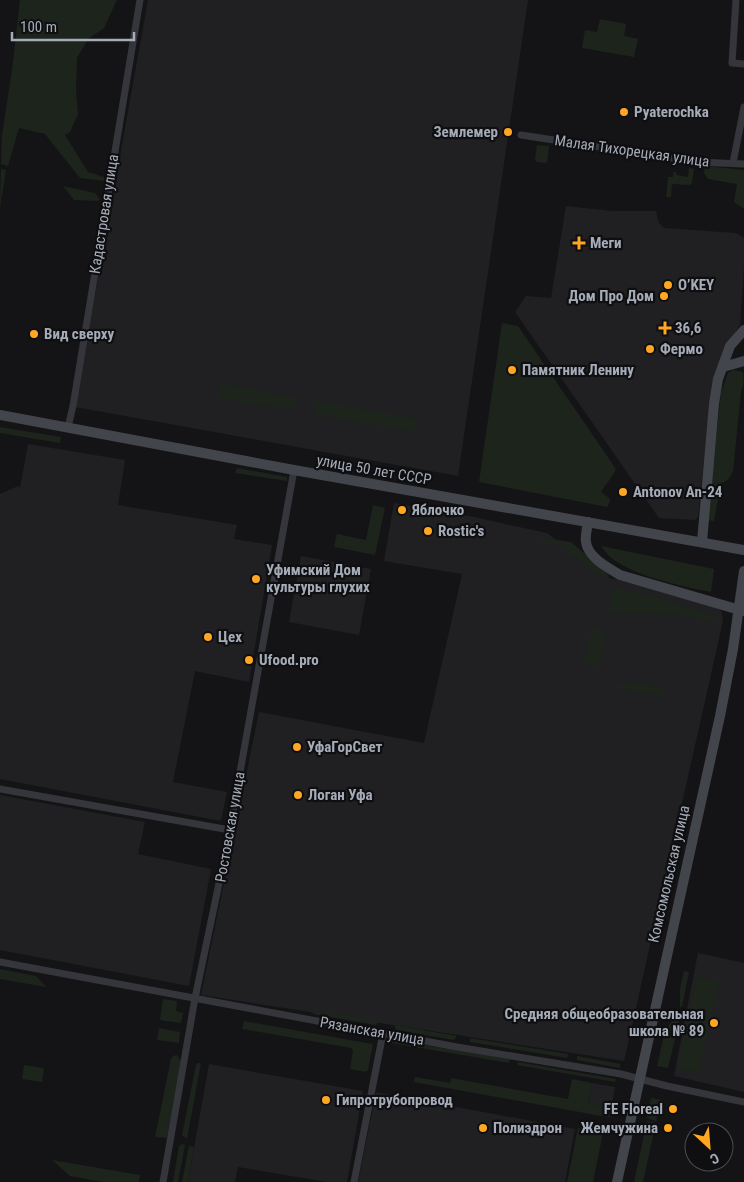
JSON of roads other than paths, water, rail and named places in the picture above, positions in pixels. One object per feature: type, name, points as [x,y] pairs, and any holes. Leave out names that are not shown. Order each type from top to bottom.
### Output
[{"type":"main road","points":[[702,542],[714,404],[718,379],[730,346],[744,330]]},
{"type":"main road","points":[[723,367],[744,361]]},
{"type":"main road","name":"улица 50 лет СССР","points":[[0,416],[744,550]]},
{"type":"main road","points":[[588,522],[586,542],[590,552],[604,565],[620,575],[741,611]]},
{"type":"main road","name":"Комсомольская улица","points":[[617,1182],[720,716],[741,611],[744,571]]},
{"type":"street","name":"Кадастровая улица","points":[[68,428],[140,0]]},
{"type":"street","points":[[736,0],[732,63],[744,64]]},
{"type":"street","points":[[733,163],[744,107]]},
{"type":"street","name":"Малая Тихорецкая улица","points":[[521,135],[697,162],[744,164]]},
{"type":"street","name":"Ростовская улица","points":[[163,1182],[195,998],[230,830],[294,470]]},
{"type":"street","points":[[0,789],[230,830]]},
{"type":"street","name":"Рязанская улица","points":[[0,962],[383,1033],[621,1074],[744,1102]]},
{"type":"street","points":[[354,1182],[383,1033]]},
{"type":"place","name":"Pyaterochka","points":[[624,112]]},
{"type":"place","name":"Землемер","points":[[508,132]]},
{"type":"place","name":"Меги","points":[[579,243]]},
{"type":"place","name":"O’KEY","points":[[668,285]]},
{"type":"place","name":"Дом Про Дом","points":[[664,296]]},
{"type":"place","name":"36,6","points":[[665,328]]},
{"type":"place","name":"Вид сверху","points":[[34,334]]},
{"type":"place","name":"Фермо","points":[[650,349]]},
{"type":"place","name":"Памятник Ленину","points":[[512,370]]},
{"type":"place","name":"Antonov An-24","points":[[623,492]]},
{"type":"place","name":"Яблочко","points":[[402,510]]},
{"type":"place","name":"Rostic's","points":[[428,531]]},
{"type":"place","name":"Уфимский Дом культуры глухих","points":[[256,579]]},
{"type":"place","name":"Цех","points":[[208,637]]},
{"type":"place","name":"Ufood.pro","points":[[249,660]]},
{"type":"place","name":"УфаГорСвет","points":[[297,747]]},
{"type":"place","name":"Логан Уфа","points":[[298,795]]},
{"type":"place","name":"Средняя общеобразовательная школа № 89","points":[[714,1023]]},
{"type":"place","name":"Гипротрубопровод","points":[[326,1100]]},
{"type":"place","name":"FE Floreal","points":[[673,1109]]},
{"type":"place","name":"Полиэдрон","points":[[483,1128]]},
{"type":"place","name":"Жемчужина","points":[[668,1128]]}]
